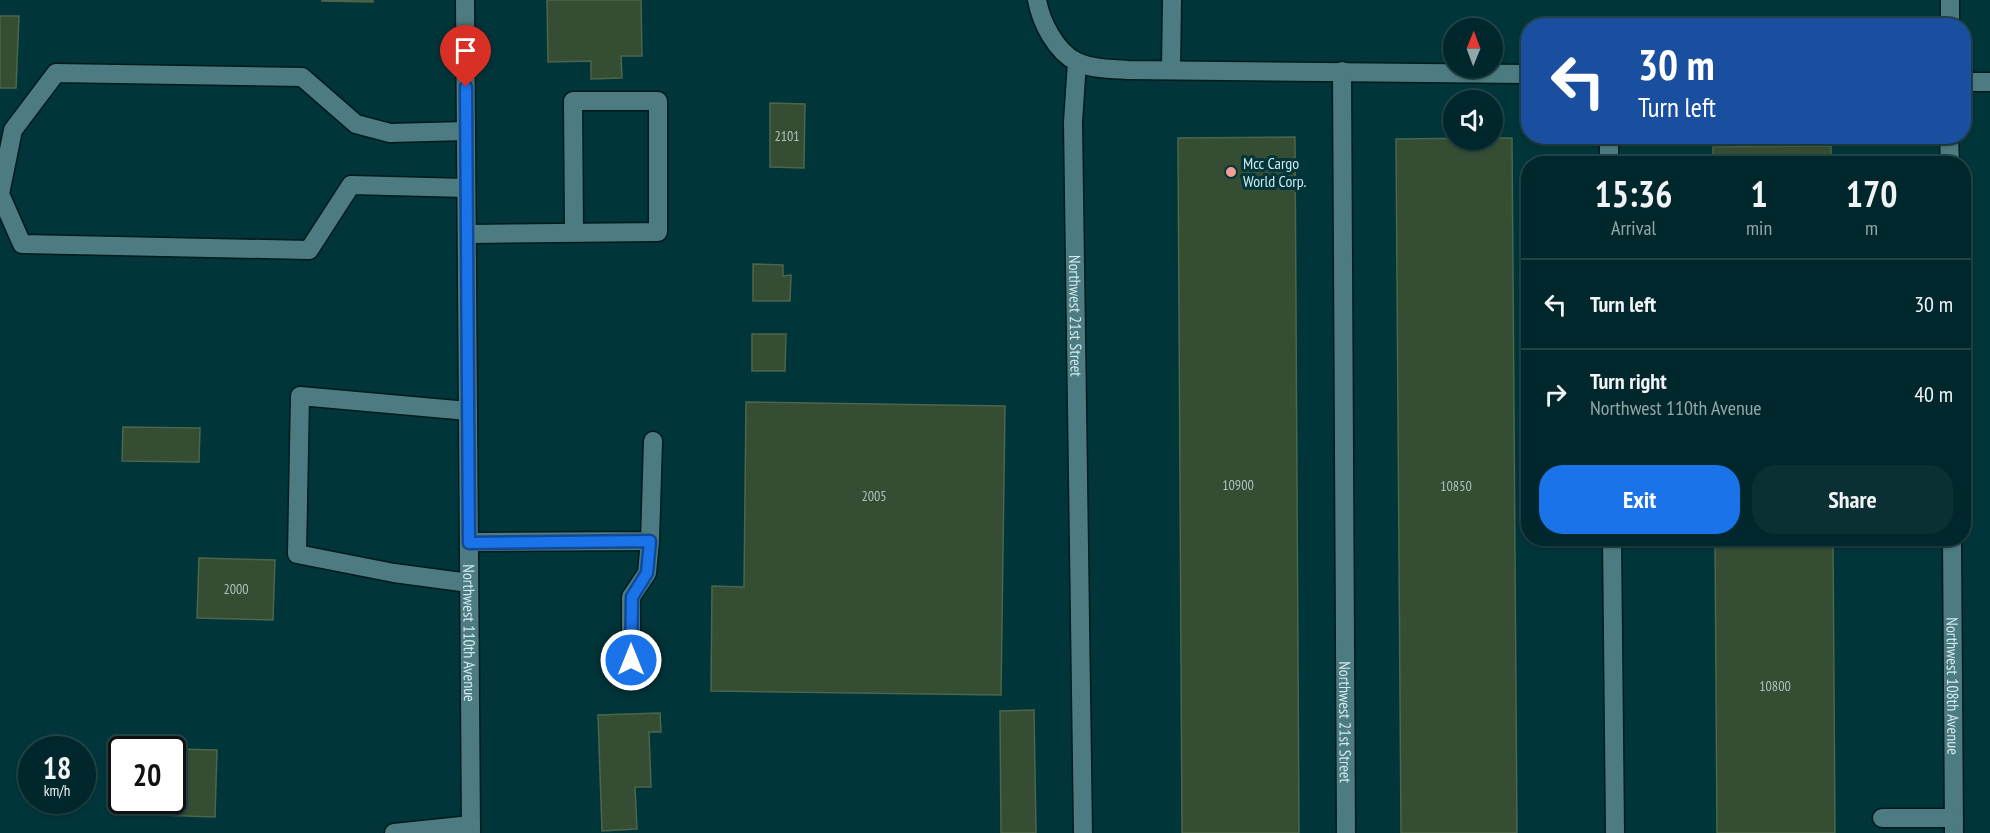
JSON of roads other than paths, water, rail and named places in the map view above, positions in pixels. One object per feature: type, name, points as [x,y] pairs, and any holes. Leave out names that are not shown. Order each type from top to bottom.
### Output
[{"type":"street","name":"Northwest 110th Avenue","points":[[465,0],[471,829]]},
{"type":"street","points":[[1037,0],[1043,21],[1059,47],[1077,62],[1111,69],[1521,74]]},
{"type":"street","points":[[1171,70],[1172,0]]},
{"type":"street","points":[[1950,0],[1950,18]]},
{"type":"street","name":"Northwest 21st Street","points":[[1077,62],[1072,122],[1083,833]]},
{"type":"street","name":"Northwest 21st Street","points":[[1342,71],[1346,833]]},
{"type":"street","points":[[466,131],[390,133],[356,124],[302,77],[56,73],[13,130],[0,194],[22,244],[309,250],[351,185],[466,189]]},
{"type":"street","points":[[1971,82],[1990,82]]},
{"type":"street","points":[[467,234],[658,232],[658,101],[573,101],[574,232]]},
{"type":"street","points":[[468,411],[300,396],[297,554],[394,573],[470,582]]},
{"type":"street","points":[[631,660],[632,597],[647,573],[652,441]]},
{"type":"street","points":[[469,543],[650,541]]},
{"type":"street","points":[[1612,546],[1614,833]]},
{"type":"street","name":"Northwest 108th Avenue","points":[[1952,546],[1954,825]]},
{"type":"street","points":[[1882,818],[1954,825]]},
{"type":"street","points":[[394,833],[471,829]]},
{"type":"place","name":"Mcc Cargo World Corp.","points":[[1231,172]]}]
